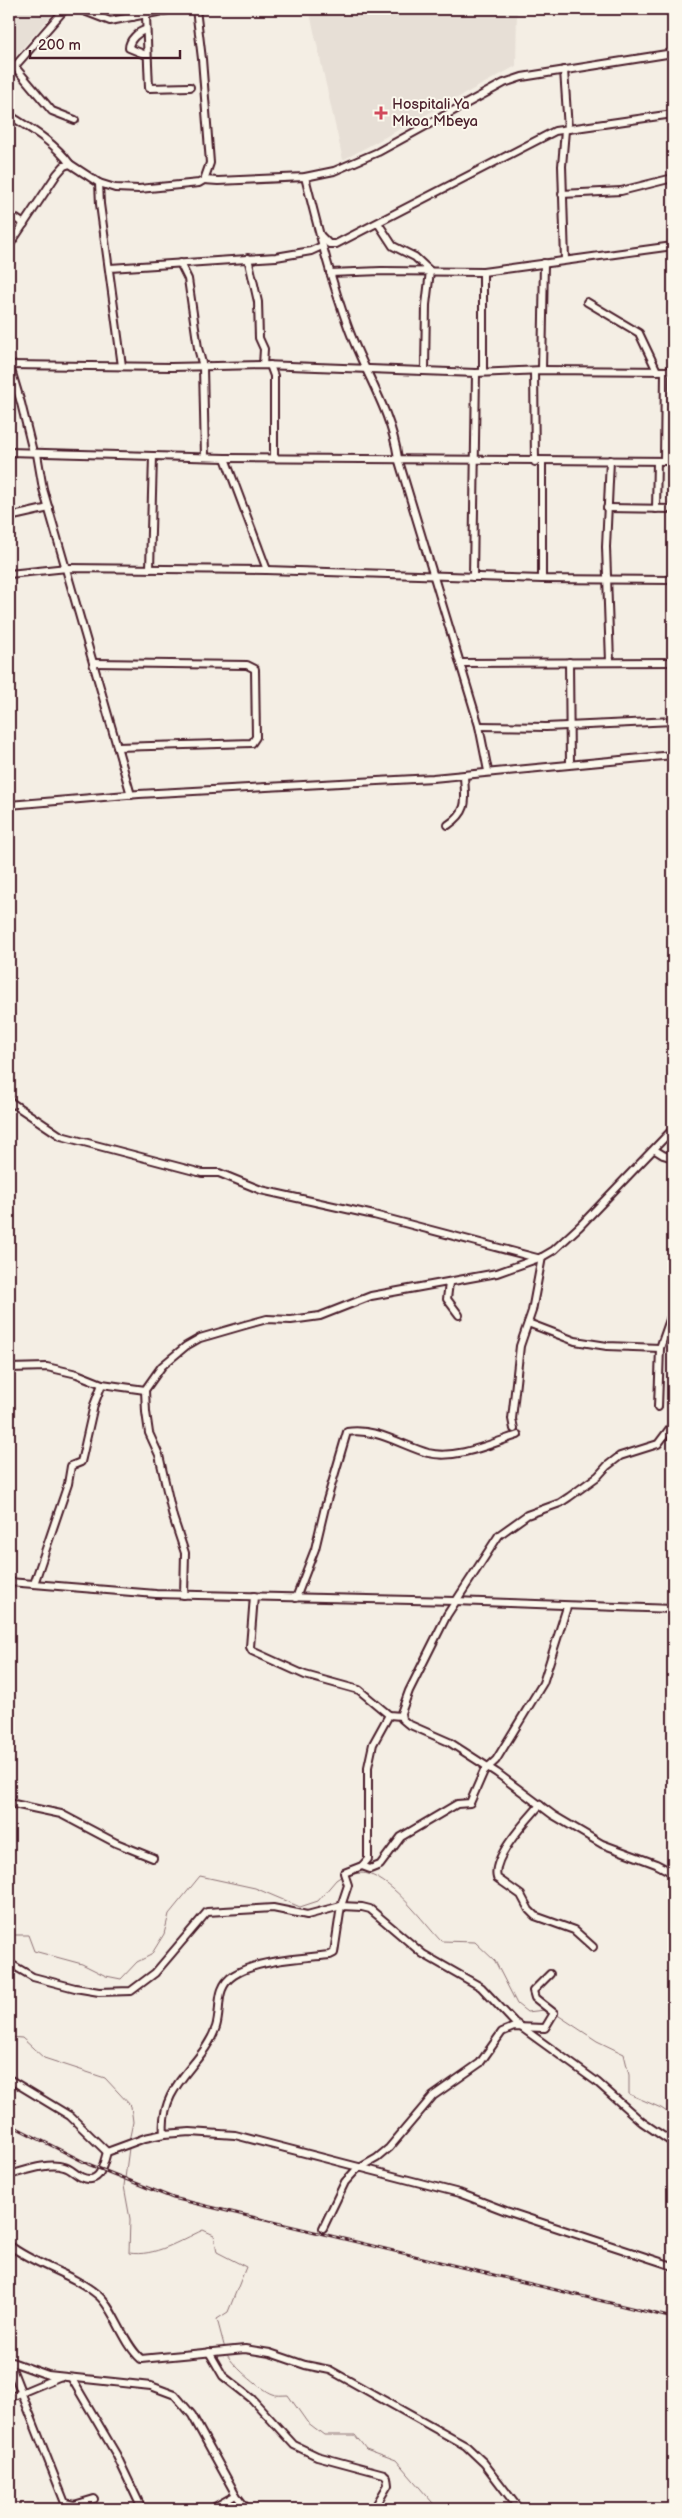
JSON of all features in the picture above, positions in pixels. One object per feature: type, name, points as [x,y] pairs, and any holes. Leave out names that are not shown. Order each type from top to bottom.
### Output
[{"type":"street","points":[[9,73],[49,25],[65,9]]},
{"type":"street","points":[[79,9],[108,21],[146,16],[174,9]]},
{"type":"street","points":[[131,9],[133,17]]},
{"type":"street","points":[[196,9],[210,162],[204,180]]},
{"type":"street","points":[[146,16],[146,55],[151,89],[190,87]]},
{"type":"street","points":[[145,30],[136,36],[129,44],[129,48],[146,55]]},
{"type":"street","points":[[9,114],[51,143],[70,164],[99,183],[126,190],[199,183],[204,180],[305,177],[334,171],[378,152],[504,83],[522,77],[673,53]]},
{"type":"street","points":[[15,67],[52,111],[75,120]]},
{"type":"street","points":[[564,70],[567,129],[562,194],[565,260]]},
{"type":"street","points":[[319,234],[326,242],[332,244],[378,223],[539,138],[567,129],[673,114]]},
{"type":"street","points":[[9,246],[57,174],[64,166],[70,164]]},
{"type":"street","points":[[305,177],[322,246],[348,328],[391,422],[398,458],[435,575],[479,726],[488,771]]},
{"type":"street","points":[[562,194],[621,191],[673,178]]},
{"type":"street","points":[[99,183],[100,204],[122,366]]},
{"type":"street","points":[[9,214],[24,224]]},
{"type":"street","points":[[378,223],[393,246],[415,257],[430,271]]},
{"type":"street","points":[[110,268],[295,254],[322,246]]},
{"type":"street","points":[[330,273],[483,272],[673,246]]},
{"type":"street","points":[[248,258],[257,294],[259,338],[264,349],[266,365],[274,376],[274,458]]},
{"type":"street","points":[[180,263],[188,278],[198,348],[203,367],[205,457]]},
{"type":"street","points":[[542,370],[544,263]]},
{"type":"street","points":[[425,370],[426,305],[430,271]]},
{"type":"street","points":[[474,577],[474,461],[483,272]]},
{"type":"street","points":[[587,302],[639,333],[656,370]]},
{"type":"street","points":[[131,795],[41,483],[35,453],[9,364],[203,367],[266,365],[479,372],[542,370],[673,371]]},
{"type":"street","points":[[534,371],[542,580]]},
{"type":"street","points":[[656,509],[661,461],[665,371]]},
{"type":"street","points":[[9,452],[225,458],[398,458],[538,462],[610,460],[673,462]]},
{"type":"street","points":[[150,569],[153,456]]},
{"type":"street","points":[[225,458],[267,570]]},
{"type":"street","points":[[610,460],[607,508],[610,662]]},
{"type":"street","points":[[9,517],[49,508]]},
{"type":"street","points":[[607,508],[673,509]]},
{"type":"street","points":[[9,574],[67,568],[267,570],[542,580],[673,580]]},
{"type":"street","points":[[460,662],[673,662]]},
{"type":"street","points":[[569,662],[570,764]]},
{"type":"street","points":[[93,663],[247,665],[255,669],[256,738],[252,743],[117,747]]},
{"type":"street","points":[[479,726],[508,728],[673,721]]},
{"type":"street","points":[[9,805],[131,795],[464,776],[488,771],[673,755]]},
{"type":"street","points":[[448,825],[462,814],[465,809],[464,776]]},
{"type":"street","points":[[9,1101],[54,1132],[74,1140],[202,1173],[219,1173],[261,1190],[374,1215],[540,1258]]},
{"type":"street","points":[[184,1595],[185,1553],[173,1517],[159,1455],[149,1433],[145,1390],[155,1372],[186,1346],[200,1338],[267,1318],[290,1320],[320,1316],[371,1296],[496,1273],[540,1258],[554,1250],[580,1226],[655,1150],[673,1129]]},
{"type":"street","points":[[655,1150],[663,1156],[673,1158]]},
{"type":"street","points":[[514,1428],[512,1420],[520,1346],[535,1299],[540,1258]]},
{"type":"street","points":[[449,1283],[447,1298],[459,1315]]},
{"type":"street","points":[[658,1407],[660,1348],[673,1311]]},
{"type":"street","points":[[528,1323],[575,1341],[607,1346],[660,1348]]},
{"type":"street","points":[[9,1368],[47,1367],[77,1374],[102,1384],[145,1390]]},
{"type":"street","points":[[34,1584],[68,1484],[71,1466],[81,1462],[94,1405],[102,1384]]},
{"type":"street","points":[[401,1716],[401,1711],[409,1691],[456,1601],[492,1543],[507,1526],[527,1515],[560,1503],[589,1484],[620,1456],[658,1444],[673,1424]]},
{"type":"street","points":[[296,1598],[315,1549],[347,1432],[392,1439],[436,1454],[470,1450],[518,1435]]},
{"type":"street","points":[[9,1582],[127,1593],[456,1601],[673,1610]]},
{"type":"street","points":[[254,1596],[250,1644],[252,1651],[305,1675],[359,1690],[389,1715],[401,1716],[408,1724],[449,1742],[488,1767],[540,1805],[602,1844],[656,1864],[673,1873]]},
{"type":"street","points":[[362,1866],[376,1868],[401,1837],[456,1804],[468,1805],[488,1767],[496,1760],[543,1682],[567,1607]]},
{"type":"street","points":[[164,2134],[164,2118],[170,2098],[215,2029],[219,1998],[226,1982],[241,1971],[255,1967],[294,1958],[334,1954],[337,1944],[341,1906],[348,1885],[344,1873],[362,1866],[368,1859],[369,1762],[373,1744],[389,1715]]},
{"type":"street","points":[[9,1803],[61,1814],[116,1843],[153,1858]]},
{"type":"street","points":[[540,1805],[508,1844],[496,1869],[497,1878],[520,1895],[528,1910],[535,1916],[574,1930],[593,1947]]},
{"type":"street","points":[[9,1963],[33,1977],[75,1988],[99,1992],[131,1991],[155,1973],[206,1912],[273,1908],[307,1915],[341,1906],[370,1910],[423,1954],[481,1987],[521,2028],[597,2082],[642,2122],[673,2144]]},
{"type":"street","points":[[323,2228],[339,2191],[359,2168],[378,2158],[389,2148],[423,2106],[441,2089],[480,2063],[502,2032],[509,2028],[542,2029],[550,2022],[554,2014],[534,1998],[533,1991],[550,1974]]},
{"type":"street","points":[[9,2079],[70,2116],[107,2152]]},
{"type":"street","points":[[107,2152],[145,2138],[164,2134],[190,2132],[235,2135],[459,2193],[514,2214],[673,2266]]},
{"type":"street","points":[[9,2175],[56,2166],[64,2167],[82,2178],[90,2178],[99,2174],[105,2166],[107,2152]]},
{"type":"street","points":[[9,2245],[17,2252],[58,2270],[99,2296],[141,2359],[252,2350],[305,2366],[330,2370],[408,2412],[472,2451],[484,2463],[519,2509]]},
{"type":"street","points":[[209,2352],[222,2376],[252,2399],[294,2445],[317,2456],[387,2477],[388,2485],[374,2509]]},
{"type":"street","points":[[9,2361],[58,2377],[151,2386],[174,2395],[192,2415],[236,2495],[247,2509]]},
{"type":"street","points":[[9,2361],[65,2504],[74,2505],[94,2499]]},
{"type":"street","points":[[9,2398],[58,2377]]},
{"type":"street","points":[[72,2379],[116,2454],[142,2509]]},
{"type":"street","points":[[211,2509],[236,2495]]},
{"type":"shaded area","points":[[9,9],[57,9],[9,63]]},
{"type":"shaded area","name":"Hospitali Ya Mkoa Mbeya","points":[[309,9],[517,9],[516,66],[343,160]]},
{"type":"waterway","points":[[348,1875],[368,1874],[388,1885],[408,1903],[441,1941],[475,1942],[495,1961],[517,2004],[527,2012],[545,2010]]},
{"type":"waterway","points":[[9,1935],[28,1935],[34,1951],[82,1964],[106,1976],[121,1979],[137,1962],[151,1955],[164,1934],[169,1914],[200,1876],[255,1888],[300,1907],[318,1901],[336,1880],[342,1876]]},
{"type":"waterway","points":[[556,2014],[597,2041],[624,2054],[629,2075],[629,2094],[661,2108],[673,2116]]},
{"type":"waterway","points":[[9,2037],[22,2038],[44,2058],[105,2078],[131,2106],[133,2122],[129,2141]]},
{"type":"waterway","points":[[129,2148],[124,2186],[130,2219],[129,2253],[139,2254],[158,2250],[203,2230],[214,2235],[217,2252],[246,2267],[228,2312],[217,2319],[225,2349]]},
{"type":"waterway","points":[[226,2352],[239,2369],[261,2388],[274,2395],[288,2395],[307,2422],[324,2435],[355,2435],[366,2449],[396,2460],[438,2509]]},
{"type":"railway","points":[[9,2124],[88,2164],[173,2198],[673,2318]]},
{"type":"place","name":"Hospitali Ya Mkoa Mbeya","points":[[381,113]]}]
